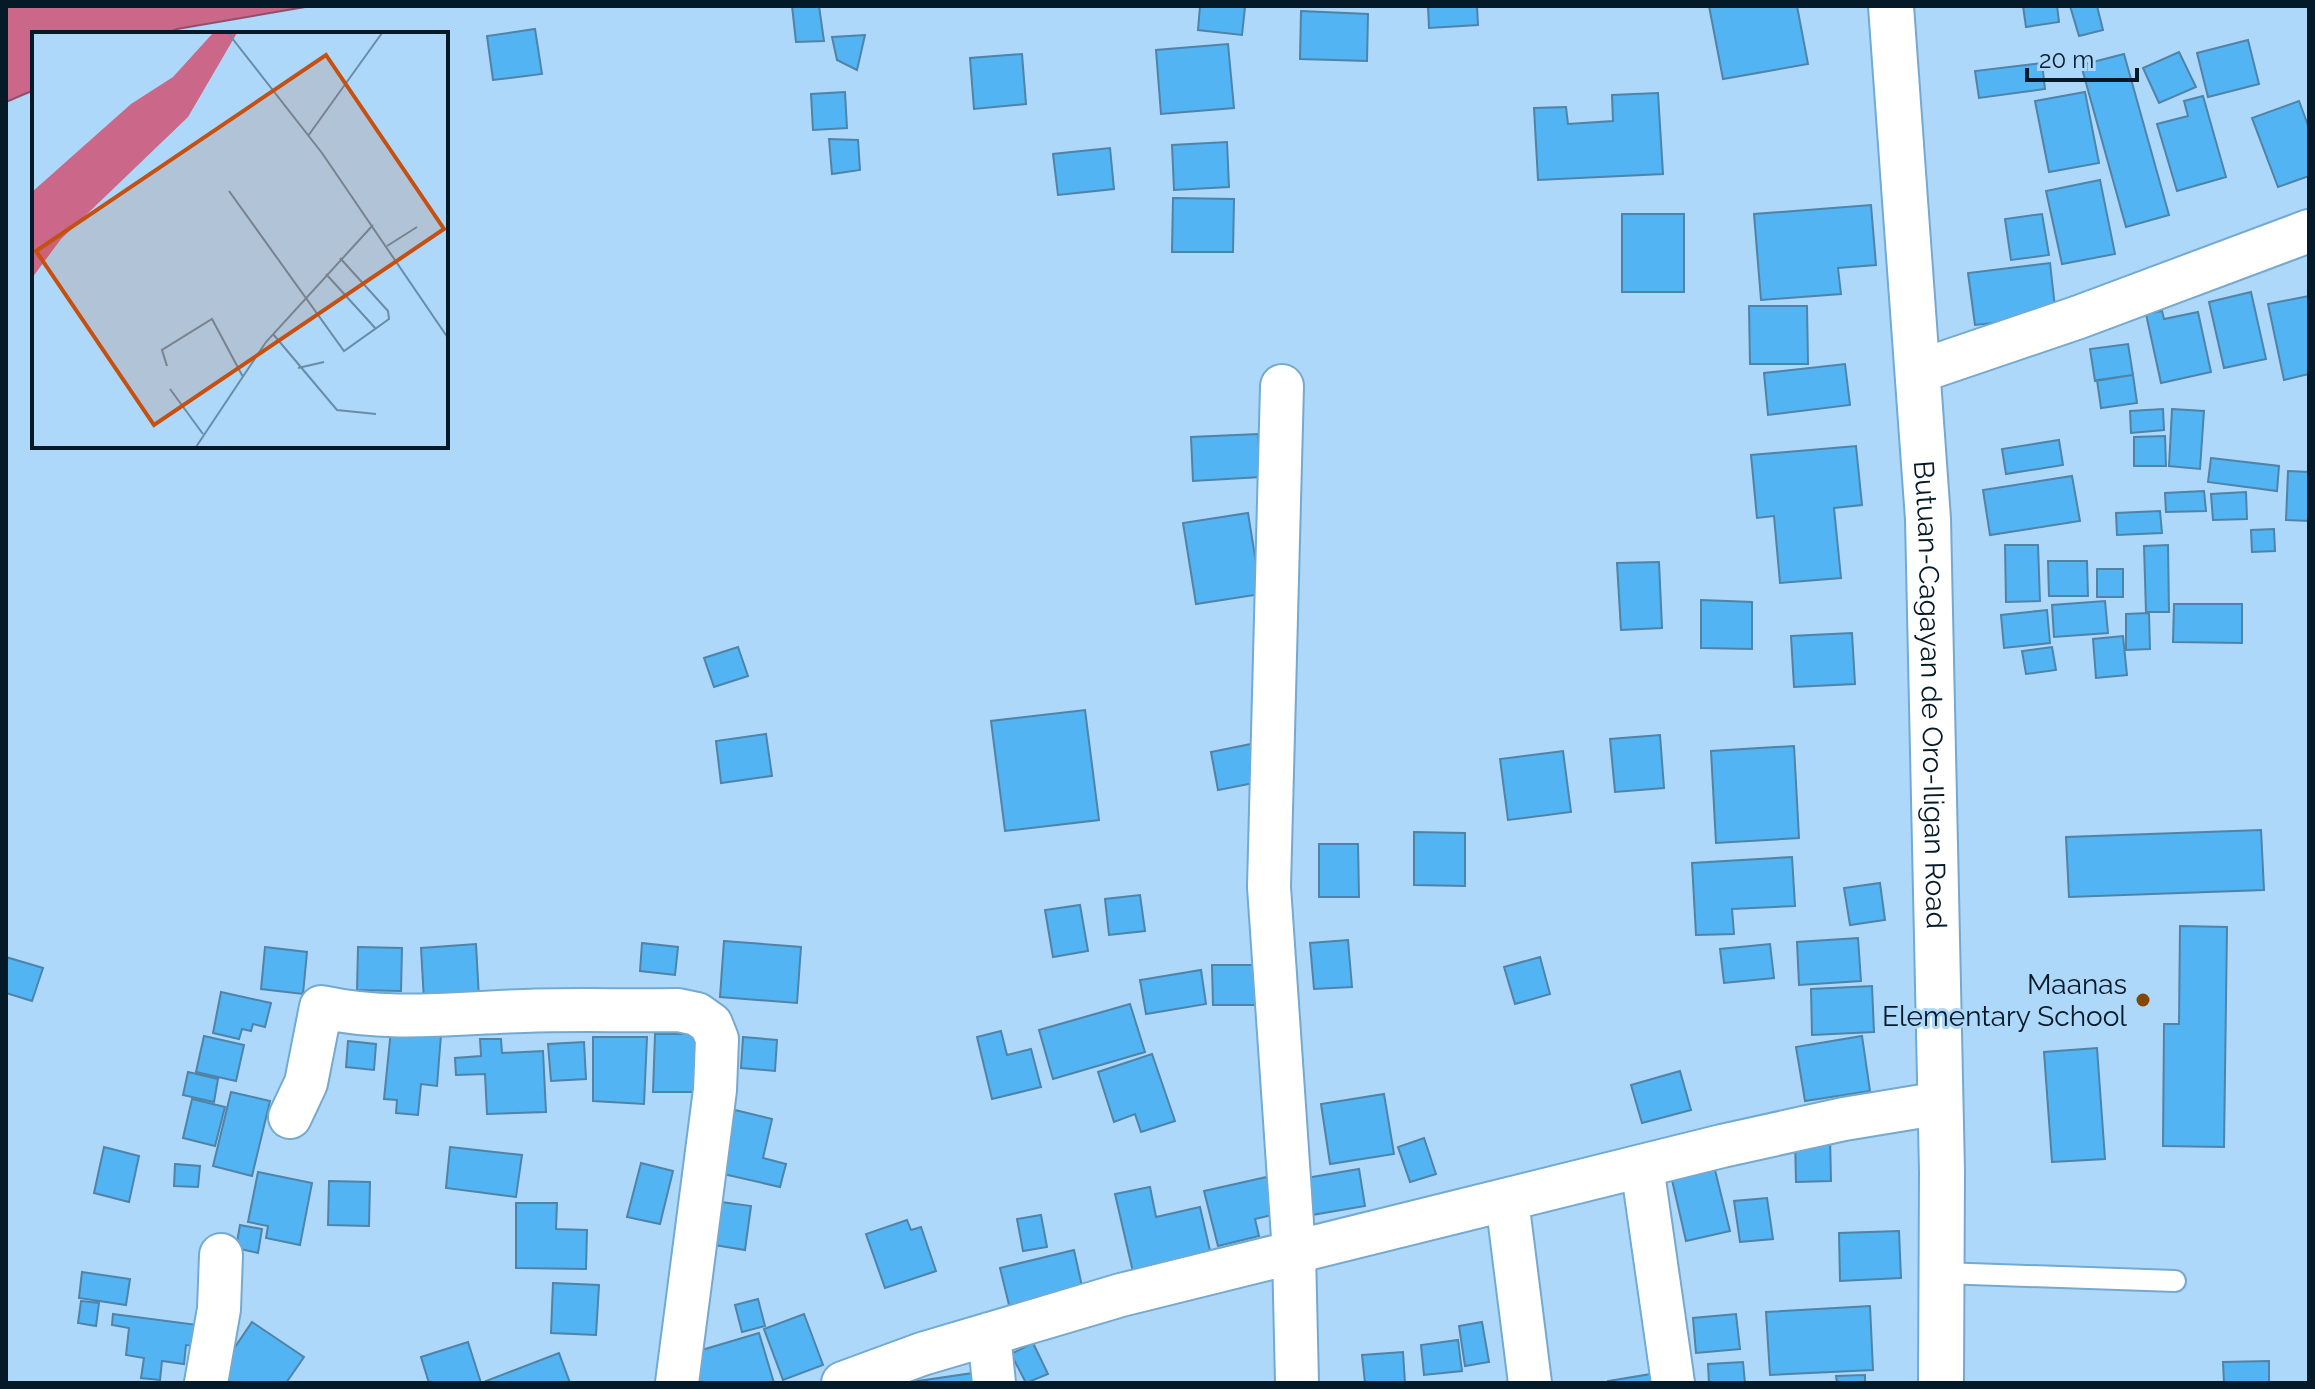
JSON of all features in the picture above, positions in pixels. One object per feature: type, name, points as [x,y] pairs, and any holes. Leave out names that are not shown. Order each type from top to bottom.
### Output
[{"type":"highway","name":"Butuan-Cagayan de Oro-Iligan Road","points":[[1891,6],[1928,519],[1941,1103],[1941,1383]]},
{"type":"street","points":[[1917,372],[2079,317],[2309,231]]},
{"type":"street","points":[[1282,386],[1269,887],[1294,1252],[1297,1383]]},
{"type":"street","points":[[290,1117],[306,1083],[321,1007],[351,1014],[420,1017],[525,1011],[678,1010],[697,1014],[711,1024],[717,1039],[715,1090],[677,1383]]},
{"type":"street","points":[[843,1383],[922,1354],[1121,1295],[1642,1166],[1844,1119],[1941,1103]]},
{"type":"street","points":[[1642,1166],[1673,1383]]},
{"type":"street","points":[[1507,1200],[1530,1383]]},
{"type":"street","points":[[206,1383],[219,1309],[221,1255]]},
{"type":"street","points":[[989,1334],[994,1383]]},
{"type":"lane","points":[[1942,1273],[2175,1281]]},
{"type":"shaded area","points":[[6,6],[311,6],[170,32],[32,32],[32,91],[6,102]]},
{"type":"building","points":[[792,6],[819,6],[824,41],[796,42]]},
{"type":"building","points":[[1200,6],[1245,7],[1242,35],[1198,30]]},
{"type":"building","points":[[1428,6],[1477,6],[1478,25],[1429,28]]},
{"type":"building","points":[[1709,6],[1797,6],[1808,64],[1723,79]]},
{"type":"building","points":[[2023,6],[2057,6],[2059,22],[2026,27]]},
{"type":"building","points":[[2070,6],[2097,6],[2103,30],[2079,36]]},
{"type":"building","points":[[1301,11],[1368,14],[1367,61],[1300,59]]},
{"type":"building","points":[[535,29],[542,74],[493,80],[487,36]]},
{"type":"building","points":[[865,35],[857,70],[837,60],[832,37]]},
{"type":"building","points":[[2248,40],[2259,84],[2208,97],[2197,53]]},
{"type":"building","points":[[1228,44],[1234,108],[1161,114],[1156,50]]},
{"type":"building","points":[[2179,52],[2196,87],[2159,103],[2143,68]]},
{"type":"building","points":[[1022,54],[1026,104],[974,109],[970,58]]},
{"type":"building","points":[[2124,54],[2169,215],[2126,227],[2081,65]]},
{"type":"building","points":[[2042,63],[2045,89],[1979,98],[1975,71]]},
{"type":"building","points":[[845,92],[847,128],[813,130],[811,94]]},
{"type":"building","points":[[2085,92],[2099,163],[2049,172],[2035,101]]},
{"type":"building","points":[[1658,93],[1663,174],[1538,180],[1534,108],[1566,107],[1568,124],[1613,121],[1612,95]]},
{"type":"building","points":[[2203,96],[2226,177],[2177,191],[2157,124],[2188,116],[2184,101]]},
{"type":"building","points":[[2299,101],[2309,128],[2309,176],[2278,187],[2252,118]]},
{"type":"building","points":[[829,139],[858,140],[860,170],[832,174]]},
{"type":"building","points":[[1227,142],[1229,187],[1174,190],[1172,145]]},
{"type":"building","points":[[1110,148],[1114,189],[1058,195],[1053,154]]},
{"type":"building","points":[[2100,180],[2115,254],[2062,264],[2046,191]]},
{"type":"building","points":[[1173,198],[1234,199],[1233,252],[1172,252]]},
{"type":"building","points":[[1871,205],[1876,265],[1838,268],[1841,294],[1761,300],[1754,214]]},
{"type":"building","points":[[1622,214],[1684,214],[1684,292],[1622,292]]},
{"type":"building","points":[[2042,214],[2049,255],[2011,260],[2005,219]]},
{"type":"building","points":[[2050,263],[2056,316],[1975,325],[1968,273]]},
{"type":"building","points":[[2251,292],[2266,359],[2224,368],[2209,302]]},
{"type":"building","points":[[2309,296],[2309,374],[2284,380],[2268,304]]},
{"type":"building","points":[[1749,306],[1807,306],[1808,364],[1750,364]]},
{"type":"building","points":[[2162,311],[2164,319],[2198,312],[2211,372],[2161,383],[2146,314]]},
{"type":"building","points":[[2128,344],[2133,375],[2095,381],[2090,349]]},
{"type":"building","points":[[1845,364],[1850,405],[1768,415],[1764,373]]},
{"type":"building","points":[[2133,375],[2137,403],[2101,408],[2097,380]]},
{"type":"building","points":[[2163,409],[2164,430],[2131,433],[2130,411]]},
{"type":"building","points":[[2172,409],[2204,411],[2200,469],[2169,466]]},
{"type":"building","points":[[1258,434],[1261,477],[1193,481],[1191,437]]},
{"type":"building","points":[[2165,436],[2166,466],[2134,466],[2134,437]]},
{"type":"building","points":[[2059,440],[2063,465],[2006,474],[2002,449]]},
{"type":"building","points":[[1856,446],[1862,505],[1834,508],[1841,578],[1780,583],[1774,516],[1757,518],[1751,455]]},
{"type":"building","points":[[2211,458],[2279,466],[2277,491],[2208,482]]},
{"type":"building","points":[[2288,471],[2309,472],[2309,521],[2286,520]]},
{"type":"building","points":[[2072,476],[2080,521],[1990,535],[1983,490]]},
{"type":"building","points":[[2204,491],[2206,511],[2166,512],[2165,493]]},
{"type":"building","points":[[2246,492],[2247,519],[2213,520],[2211,494]]},
{"type":"building","points":[[2160,511],[2162,533],[2117,535],[2116,513]]},
{"type":"building","points":[[1248,513],[1261,594],[1196,604],[1183,523]]},
{"type":"building","points":[[2274,529],[2275,551],[2252,552],[2251,530]]},
{"type":"building","points":[[2005,545],[2038,545],[2040,601],[2006,602]]},
{"type":"building","points":[[2168,545],[2169,612],[2146,612],[2144,546]]},
{"type":"building","points":[[2048,561],[2087,561],[2088,596],[2049,596]]},
{"type":"building","points":[[1659,562],[1662,628],[1621,630],[1617,563]]},
{"type":"building","points":[[2097,569],[2123,569],[2123,597],[2097,597]]},
{"type":"building","points":[[1701,600],[1752,602],[1752,649],[1701,648]]},
{"type":"building","points":[[2105,601],[2108,633],[2054,637],[2052,605]]},
{"type":"building","points":[[2174,604],[2242,604],[2242,643],[2173,642]]},
{"type":"building","points":[[2047,610],[2050,643],[2004,648],[2001,615]]},
{"type":"building","points":[[2149,613],[2150,649],[2126,650],[2126,614]]},
{"type":"building","points":[[1852,633],[1855,684],[1794,687],[1791,636]]},
{"type":"building","points":[[2123,636],[2127,675],[2096,678],[2093,639]]},
{"type":"building","points":[[738,647],[748,676],[714,687],[704,658]]},
{"type":"building","points":[[2052,647],[2056,670],[2026,674],[2022,651]]},
{"type":"building","points":[[1085,710],[1099,820],[1005,831],[991,721]]},
{"type":"building","points":[[766,734],[772,776],[721,783],[716,741]]},
{"type":"building","points":[[1660,735],[1664,788],[1615,792],[1610,739]]},
{"type":"building","points":[[1251,744],[1259,782],[1218,790],[1211,752]]},
{"type":"building","points":[[1794,746],[1799,838],[1716,843],[1711,751]]},
{"type":"building","points":[[1563,751],[1571,812],[1508,820],[1500,759]]},
{"type":"building","points":[[2261,830],[2264,890],[2069,897],[2066,837]]},
{"type":"building","points":[[1414,832],[1465,833],[1465,886],[1414,885]]},
{"type":"building","points":[[1319,844],[1358,844],[1359,897],[1319,897]]},
{"type":"building","points":[[1792,857],[1795,906],[1732,909],[1734,934],[1696,935],[1692,863]]},
{"type":"building","points":[[1880,883],[1885,920],[1850,925],[1844,888]]},
{"type":"building","points":[[1140,895],[1145,931],[1109,935],[1105,899]]},
{"type":"building","points":[[1080,905],[1088,951],[1053,957],[1045,910]]},
{"type":"building","points":[[2180,926],[2227,927],[2224,1147],[2163,1146],[2164,1024],[2179,1024]]},
{"type":"building","points":[[1858,938],[1861,981],[1799,985],[1797,942]]},
{"type":"building","points":[[1348,940],[1352,987],[1314,989],[1310,943]]},
{"type":"building","points":[[724,941],[801,947],[797,1003],[720,997]]},
{"type":"building","points":[[642,943],[678,947],[675,975],[640,971]]},
{"type":"building","points":[[476,944],[479,998],[424,1001],[421,948]]},
{"type":"building","points":[[1770,944],[1774,978],[1724,983],[1720,949]]},
{"type":"building","points":[[265,947],[307,952],[303,994],[261,989]]},
{"type":"building","points":[[358,947],[402,948],[401,991],[357,990]]},
{"type":"building","points":[[6,957],[43,968],[32,1001],[6,993]]},
{"type":"building","points":[[1540,957],[1550,994],[1515,1004],[1504,967]]},
{"type":"building","points":[[1212,965],[1255,965],[1255,1005],[1213,1005]]},
{"type":"building","points":[[1201,970],[1206,1004],[1146,1014],[1140,980]]},
{"type":"building","points":[[1872,986],[1874,1032],[1812,1035],[1811,989]]},
{"type":"building","points":[[221,992],[271,1003],[265,1027],[253,1024],[251,1031],[242,1029],[239,1039],[213,1033]]},
{"type":"building","points":[[1130,1004],[1145,1052],[1053,1079],[1039,1030]]},
{"type":"building","points":[[391,1030],[441,1035],[437,1086],[421,1084],[418,1115],[396,1113],[397,1100],[384,1099]]},
{"type":"building","points":[[1001,1031],[1007,1055],[1031,1049],[1041,1087],[992,1099],[977,1037]]},
{"type":"building","points":[[655,1034],[697,1034],[696,1092],[653,1092]]},
{"type":"building","points":[[204,1036],[244,1045],[236,1081],[196,1072]]},
{"type":"building","points":[[1862,1036],[1870,1091],[1805,1101],[1796,1047]]},
{"type":"building","points":[[593,1037],[647,1037],[644,1104],[593,1101]]},
{"type":"building","points":[[743,1037],[777,1040],[775,1071],[741,1068]]},
{"type":"building","points":[[480,1039],[501,1039],[502,1053],[543,1051],[546,1112],[487,1114],[485,1074],[456,1075],[455,1058],[481,1056]]},
{"type":"building","points":[[348,1041],[376,1044],[374,1070],[346,1067]]},
{"type":"building","points":[[584,1042],[586,1079],[551,1081],[548,1044]]},
{"type":"building","points":[[2097,1048],[2105,1159],[2052,1162],[2044,1052]]},
{"type":"building","points":[[1152,1054],[1175,1121],[1141,1132],[1135,1114],[1114,1122],[1098,1072]]},
{"type":"building","points":[[1680,1071],[1691,1110],[1642,1123],[1631,1085]]},
{"type":"building","points":[[188,1072],[218,1079],[214,1102],[183,1095]]},
{"type":"building","points":[[231,1092],[270,1101],[252,1176],[213,1166]]},
{"type":"building","points":[[1384,1094],[1394,1154],[1330,1164],[1321,1104]]},
{"type":"building","points":[[192,1099],[225,1107],[215,1146],[183,1138]]},
{"type":"building","points":[[735,1110],[772,1119],[763,1158],[786,1164],[780,1187],[719,1173]]},
{"type":"building","points":[[1830,1137],[1831,1181],[1796,1182],[1795,1138]]},
{"type":"building","points":[[1424,1138],[1436,1174],[1410,1182],[1398,1147]]},
{"type":"building","points":[[104,1147],[139,1156],[129,1202],[94,1193]]},
{"type":"building","points":[[450,1147],[522,1155],[516,1197],[446,1188]]},
{"type":"building","points":[[641,1163],[673,1171],[660,1224],[627,1217]]},
{"type":"building","points":[[175,1164],[200,1166],[198,1187],[174,1186]]},
{"type":"building","points":[[1359,1169],[1365,1206],[1312,1215],[1306,1178]]},
{"type":"building","points":[[1715,1170],[1730,1231],[1686,1241],[1672,1180]]},
{"type":"building","points":[[258,1172],[312,1183],[300,1245],[266,1238],[268,1226],[248,1222]]},
{"type":"building","points":[[1271,1176],[1280,1213],[1255,1219],[1259,1236],[1218,1246],[1204,1191]]},
{"type":"building","points":[[329,1181],[370,1182],[369,1226],[328,1225]]},
{"type":"building","points":[[1150,1187],[1156,1217],[1200,1207],[1211,1255],[1133,1272],[1115,1194]]},
{"type":"building","points":[[1767,1198],[1773,1239],[1740,1242],[1734,1201]]},
{"type":"building","points":[[714,1201],[751,1206],[745,1250],[708,1244]]},
{"type":"building","points":[[516,1203],[557,1203],[556,1229],[587,1230],[586,1269],[516,1268]]},
{"type":"building","points":[[1041,1215],[1047,1247],[1023,1251],[1017,1219]]},
{"type":"building","points":[[907,1220],[911,1230],[921,1227],[936,1271],[885,1288],[866,1234]]},
{"type":"building","points":[[240,1225],[262,1229],[258,1253],[236,1248]]},
{"type":"building","points":[[1899,1231],[1901,1278],[1840,1281],[1839,1233]]},
{"type":"building","points":[[1074,1250],[1083,1291],[1010,1309],[1000,1268]]},
{"type":"building","points":[[82,1272],[130,1279],[126,1305],[79,1298]]},
{"type":"building","points":[[553,1283],[599,1285],[596,1335],[551,1333]]},
{"type":"building","points":[[758,1299],[765,1326],[742,1332],[735,1305]]},
{"type":"building","points":[[81,1301],[99,1303],[96,1326],[78,1323]]},
{"type":"building","points":[[1870,1306],[1873,1370],[1770,1375],[1766,1312]]},
{"type":"building","points":[[113,1314],[213,1327],[211,1348],[186,1345],[184,1364],[162,1361],[160,1380],[141,1378],[144,1358],[126,1355],[129,1328],[112,1325]]},
{"type":"building","points":[[804,1314],[823,1365],[783,1380],[764,1329]]},
{"type":"building","points":[[1736,1314],[1740,1349],[1696,1353],[1693,1318]]},
{"type":"building","points":[[252,1322],[304,1357],[286,1383],[215,1383],[212,1381]]},
{"type":"building","points":[[1482,1322],[1489,1362],[1465,1366],[1459,1326]]},
{"type":"building","points":[[759,1333],[774,1383],[694,1383],[685,1355]]},
{"type":"building","points":[[1458,1340],[1462,1371],[1424,1375],[1421,1345]]},
{"type":"building","points":[[468,1342],[481,1383],[429,1383],[421,1357]]},
{"type":"building","points":[[1033,1343],[1048,1374],[1026,1383],[1011,1354]]},
{"type":"building","points":[[1403,1352],[1405,1383],[1365,1383],[1362,1355]]},
{"type":"building","points":[[559,1353],[570,1383],[486,1381]]},
{"type":"building","points":[[2269,1361],[2269,1383],[2224,1383],[2223,1362]]},
{"type":"building","points":[[1743,1362],[1745,1383],[1709,1383],[1708,1364]]},
{"type":"building","points":[[980,1372],[982,1383],[911,1382]]},
{"type":"building","points":[[1651,1374],[1653,1383],[1608,1383],[1608,1381]]},
{"type":"building","points":[[1865,1375],[1865,1383],[1837,1383],[1836,1376]]},
{"type":"place","name":"Maanas Elementary School","points":[[2143,1000]]}]
